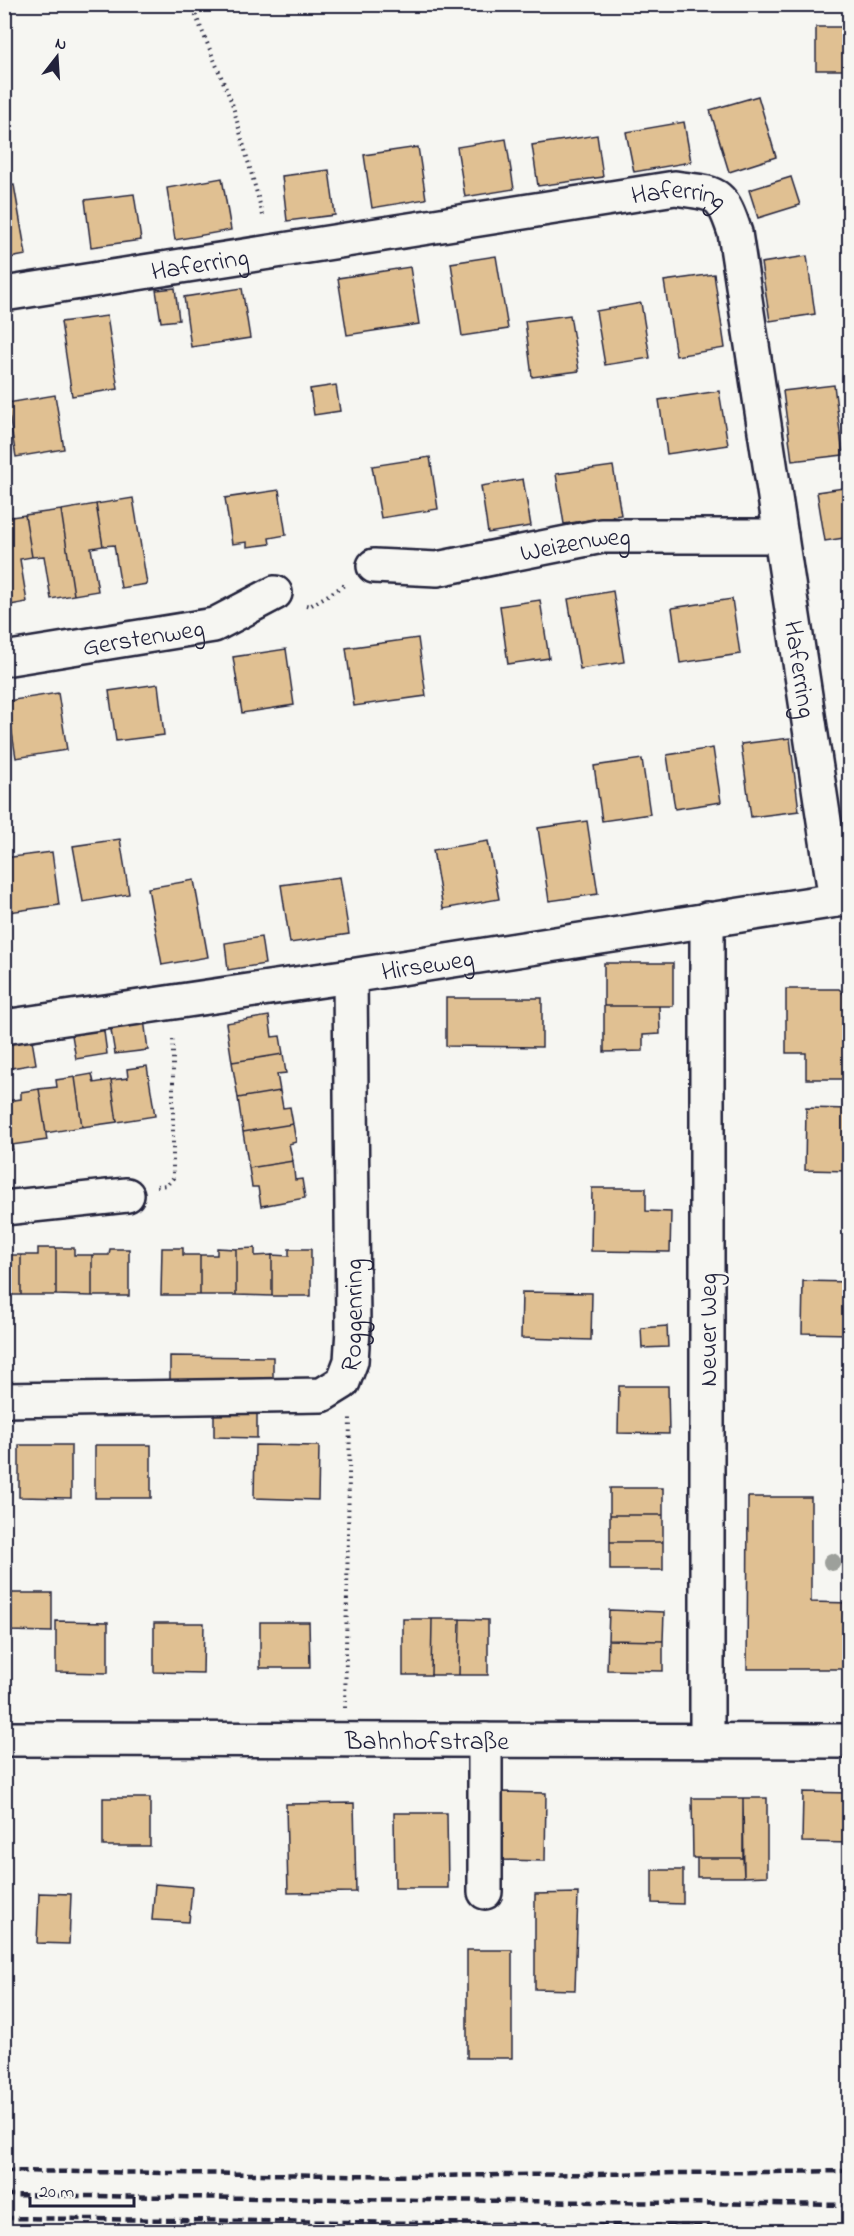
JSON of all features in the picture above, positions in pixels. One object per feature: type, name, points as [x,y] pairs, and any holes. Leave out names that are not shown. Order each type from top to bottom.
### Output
[{"type":"street","name":"Haferring","points":[[4,294],[675,188],[712,193],[727,207],[735,233],[781,536],[843,899]]},
{"type":"street","name":"Weizenweg","points":[[374,566],[437,569],[602,536],[781,536]]},
{"type":"street","name":"Gerstenweg","points":[[4,659],[214,626],[275,592]]},
{"type":"street","name":"Hirseweg","points":[[4,1027],[843,899]]},
{"type":"street","name":"Neuer Weg","points":[[707,919],[707,1740]]},
{"type":"street","name":"Roggenring","points":[[4,1400],[322,1395],[343,1382],[351,1361],[352,1329],[350,976]]},
{"type":"street","points":[[4,1208],[127,1195]]},
{"type":"street","name":"Bahnhofstraße","points":[[4,1739],[849,1741]]},
{"type":"street","points":[[484,1892],[485,1740]]},
{"type":"path","points":[[191,4],[232,103],[273,252]]},
{"type":"path","points":[[275,592],[310,606],[374,566]]},
{"type":"path","points":[[127,1195],[134,1189],[167,1185],[173,1178],[173,1002]]},
{"type":"path","points":[[343,1382],[350,1409],[345,1740]]},
{"type":"building","points":[[816,27],[850,27],[850,70],[816,70]]},
{"type":"building","points":[[758,96],[776,157],[729,172],[710,110]]},
{"type":"building","points":[[684,122],[691,162],[634,172],[626,132]]},
{"type":"building","points":[[597,135],[603,177],[538,186],[532,145]]},
{"type":"building","points":[[506,139],[514,189],[465,197],[457,147]]},
{"type":"building","points":[[418,147],[426,199],[372,208],[364,155]]},
{"type":"building","points":[[329,170],[335,215],[287,221],[282,176]]},
{"type":"building","points":[[791,177],[800,205],[758,218],[749,190]]},
{"type":"building","points":[[222,178],[231,230],[175,240],[167,188]]},
{"type":"building","points":[[14,185],[26,255],[4,259],[4,186]]},
{"type":"building","points":[[134,194],[141,240],[91,247],[85,200]]},
{"type":"building","points":[[496,256],[508,329],[462,336],[451,263]]},
{"type":"building","points":[[807,256],[815,314],[770,321],[761,263]]},
{"type":"building","points":[[410,267],[419,324],[347,335],[338,278]]},
{"type":"building","points":[[714,274],[725,348],[676,356],[664,281]]},
{"type":"building","points":[[175,288],[179,320],[161,322],[156,290]]},
{"type":"building","points":[[242,288],[250,338],[191,347],[184,297]]},
{"type":"building","points":[[641,303],[650,358],[605,365],[596,311]]},
{"type":"building","points":[[570,315],[579,371],[532,377],[525,321]]},
{"type":"building","points":[[107,316],[118,389],[72,396],[61,322]]},
{"type":"building","points":[[336,385],[340,411],[314,415],[310,389]]},
{"type":"building","points":[[834,385],[843,455],[792,461],[783,391]]},
{"type":"building","points":[[719,391],[728,445],[667,454],[659,400]]},
{"type":"building","points":[[55,395],[64,449],[16,457],[7,403]]},
{"type":"building","points":[[430,457],[438,509],[381,518],[372,466]]},
{"type":"building","points":[[613,466],[621,515],[564,524],[556,474]]},
{"type":"building","points":[[523,479],[531,526],[488,533],[481,486]]},
{"type":"building","points":[[850,487],[850,537],[825,541],[817,492]]},
{"type":"building","points":[[279,490],[286,535],[269,538],[270,544],[247,547],[247,542],[232,544],[225,498]]},
{"type":"building","points":[[133,498],[147,584],[121,588],[114,545],[103,546],[96,504]]},
{"type":"building","points":[[96,504],[103,546],[91,548],[98,591],[74,595],[61,510]]},
{"type":"building","points":[[61,510],[74,595],[51,599],[44,556],[32,557],[25,515]]},
{"type":"building","points":[[25,515],[32,557],[20,559],[27,602],[5,606],[4,518]]},
{"type":"building","points":[[613,591],[624,662],[580,669],[568,599]]},
{"type":"building","points":[[732,599],[740,654],[680,663],[672,608]]},
{"type":"building","points":[[540,600],[549,658],[508,664],[500,606]]},
{"type":"building","points":[[418,638],[426,696],[354,706],[346,648]]},
{"type":"building","points":[[286,649],[294,705],[242,713],[233,657]]},
{"type":"building","points":[[158,684],[164,735],[116,741],[109,691]]},
{"type":"building","points":[[58,693],[67,750],[16,758],[7,701]]},
{"type":"building","points":[[790,738],[799,811],[751,817],[741,744]]},
{"type":"building","points":[[713,748],[721,802],[675,809],[667,755]]},
{"type":"building","points":[[642,759],[650,814],[602,821],[594,766]]},
{"type":"building","points":[[587,821],[598,894],[549,901],[538,828]]},
{"type":"building","points":[[120,839],[129,894],[83,902],[73,846]]},
{"type":"building","points":[[488,841],[499,899],[443,909],[433,850]]},
{"type":"building","points":[[52,852],[59,905],[9,912],[4,878],[4,858]]},
{"type":"building","points":[[340,877],[349,934],[290,943],[281,885]]},
{"type":"building","points":[[194,880],[208,957],[162,965],[148,888]]},
{"type":"building","points":[[261,937],[265,964],[228,970],[225,943]]},
{"type":"building","points":[[604,963],[673,963],[673,1006],[604,1006]]},
{"type":"building","points":[[786,989],[839,989],[850,1000],[850,1079],[806,1079],[806,1053],[786,1053]]},
{"type":"building","points":[[446,998],[542,998],[542,1047],[446,1046]]},
{"type":"building","points":[[604,1006],[659,1006],[660,1034],[643,1035],[643,1051],[604,1052]]},
{"type":"building","points":[[269,1016],[272,1037],[280,1036],[283,1054],[232,1062],[226,1023]]},
{"type":"building","points":[[144,1019],[148,1050],[115,1054],[110,1024]]},
{"type":"building","points":[[103,1024],[107,1054],[76,1059],[71,1029]]},
{"type":"building","points":[[31,1034],[36,1064],[5,1069],[4,1038]]},
{"type":"building","points":[[283,1054],[286,1073],[277,1074],[280,1091],[238,1098],[232,1062]]},
{"type":"building","points":[[147,1066],[155,1116],[117,1122],[111,1080],[128,1078],[127,1069]]},
{"type":"building","points":[[92,1074],[94,1083],[111,1080],[117,1122],[82,1127],[75,1077]]},
{"type":"building","points":[[75,1077],[82,1127],[46,1133],[39,1089],[57,1087],[56,1080]]},
{"type":"building","points":[[39,1089],[47,1140],[12,1145],[6,1101],[21,1099],[21,1092]]},
{"type":"building","points":[[280,1091],[283,1108],[290,1107],[293,1124],[243,1132],[238,1098]]},
{"type":"building","points":[[4,1101],[13,1150],[4,1151]]},
{"type":"building","points":[[806,1108],[850,1109],[850,1171],[805,1170]]},
{"type":"building","points":[[293,1124],[296,1142],[289,1144],[293,1161],[249,1168],[243,1132]]},
{"type":"building","points":[[293,1161],[295,1180],[302,1179],[305,1198],[261,1206],[258,1187],[252,1187],[249,1168]]},
{"type":"building","points":[[592,1188],[646,1188],[646,1211],[671,1212],[670,1252],[591,1251]]},
{"type":"building","points":[[38,1248],[56,1248],[56,1295],[21,1295],[21,1255],[38,1255]]},
{"type":"building","points":[[56,1248],[74,1248],[74,1255],[92,1255],[92,1296],[56,1295]]},
{"type":"building","points":[[162,1248],[183,1248],[183,1255],[200,1255],[200,1295],[161,1295]]},
{"type":"building","points":[[217,1248],[236,1249],[236,1295],[200,1295],[200,1255],[217,1255]]},
{"type":"building","points":[[255,1248],[255,1256],[272,1255],[272,1296],[236,1295],[236,1249]]},
{"type":"building","points":[[110,1249],[129,1249],[129,1296],[92,1296],[92,1255],[109,1255]]},
{"type":"building","points":[[289,1249],[311,1249],[311,1296],[272,1296],[272,1255],[289,1256]]},
{"type":"building","points":[[4,1255],[21,1255],[21,1295],[4,1295]]},
{"type":"building","points":[[803,1281],[850,1282],[850,1334],[802,1333]]},
{"type":"building","points":[[522,1292],[592,1293],[591,1340],[521,1338]]},
{"type":"building","points":[[667,1326],[668,1347],[642,1348],[641,1328]]},
{"type":"building","points":[[170,1356],[273,1357],[273,1380],[170,1380]]},
{"type":"building","points":[[619,1386],[668,1386],[669,1434],[618,1433]]},
{"type":"building","points":[[214,1412],[257,1412],[257,1438],[214,1437]]},
{"type":"building","points":[[19,1445],[71,1445],[71,1498],[19,1497]]},
{"type":"building","points":[[95,1445],[151,1445],[151,1498],[95,1498]]},
{"type":"building","points":[[255,1445],[319,1446],[318,1500],[254,1498]]},
{"type":"building","points":[[610,1488],[663,1488],[663,1515],[610,1515]]},
{"type":"building","points":[[748,1497],[811,1497],[811,1602],[850,1603],[850,1669],[747,1669]]},
{"type":"building","points":[[610,1515],[663,1515],[663,1542],[610,1542]]},
{"type":"building","points":[[610,1542],[663,1542],[663,1570],[610,1570]]},
{"type":"building","points":[[8,1593],[52,1593],[52,1632],[8,1631]]},
{"type":"building","points":[[609,1610],[664,1612],[663,1641],[608,1640]]},
{"type":"building","points":[[403,1619],[432,1619],[431,1675],[403,1675]]},
{"type":"building","points":[[432,1619],[460,1619],[459,1675],[431,1675]]},
{"type":"building","points":[[460,1619],[488,1620],[488,1675],[459,1675]]},
{"type":"building","points":[[56,1621],[108,1622],[108,1673],[56,1672]]},
{"type":"building","points":[[260,1622],[309,1622],[310,1668],[260,1668]]},
{"type":"building","points":[[154,1623],[204,1623],[203,1673],[154,1672]]},
{"type":"building","points":[[608,1640],[663,1641],[663,1671],[607,1670]]},
{"type":"building","points":[[501,1792],[546,1793],[545,1861],[500,1860]]},
{"type":"building","points":[[803,1792],[850,1793],[850,1843],[802,1842]]},
{"type":"building","points":[[103,1798],[150,1798],[150,1846],[103,1846]]},
{"type":"building","points":[[692,1798],[743,1798],[743,1858],[693,1858]]},
{"type":"building","points":[[743,1798],[767,1798],[767,1876],[744,1877]]},
{"type":"building","points":[[354,1803],[356,1892],[288,1893],[286,1804]]},
{"type":"building","points":[[394,1813],[447,1813],[448,1888],[395,1888]]},
{"type":"building","points":[[697,1858],[743,1858],[744,1877],[697,1877]]},
{"type":"building","points":[[652,1870],[683,1870],[683,1904],[652,1903]]},
{"type":"building","points":[[155,1884],[192,1887],[189,1922],[152,1920]]},
{"type":"building","points":[[39,1893],[71,1894],[69,1944],[37,1943]]},
{"type":"building","points":[[578,1893],[575,1990],[535,1989],[535,1894]]},
{"type":"building","points":[[467,1950],[512,1950],[512,2058],[467,2058]]},
{"type":"railway","points":[[4,2171],[423,2176],[850,2171]]},
{"type":"railway","points":[[4,2195],[850,2205]]},
{"type":"railway","points":[[4,2218],[850,2228]]}]
